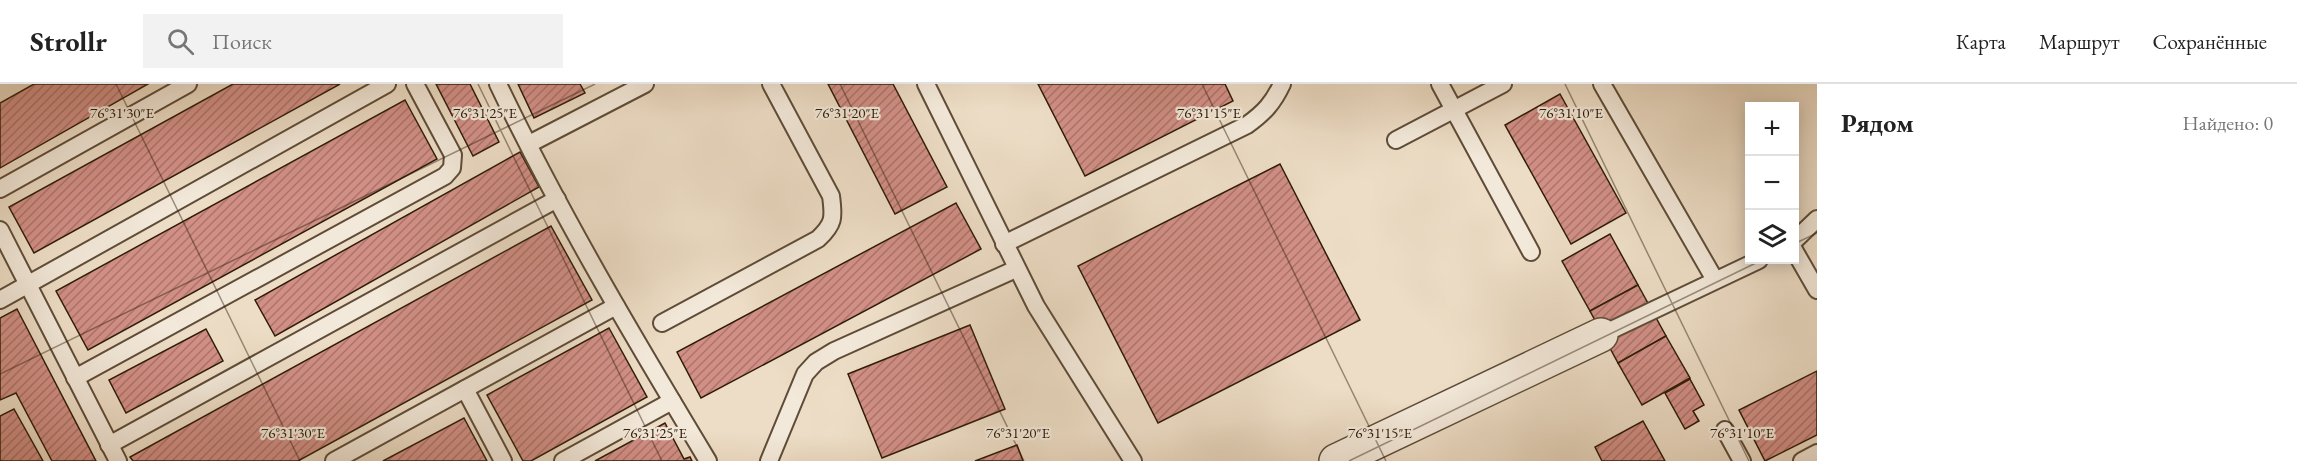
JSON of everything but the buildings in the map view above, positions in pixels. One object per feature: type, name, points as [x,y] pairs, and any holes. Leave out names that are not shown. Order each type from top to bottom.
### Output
[{"type":"street","points":[[1336,461],[1600,335]]},
{"type":"lane","points":[[0,189],[188,84]]},
{"type":"lane","points":[[0,300],[387,84]]},
{"type":"lane","points":[[75,378],[444,176],[452,168],[453,155],[415,84]]},
{"type":"lane","points":[[498,84],[557,199],[616,306],[708,461]]},
{"type":"lane","points":[[529,144],[645,84]]},
{"type":"lane","points":[[662,323],[818,239],[830,228],[834,215],[831,196],[771,84]]},
{"type":"lane","points":[[926,84],[1016,270],[1133,461]]},
{"type":"lane","points":[[1004,244],[1247,125],[1264,113],[1282,84]]},
{"type":"lane","points":[[1440,84],[1531,252]]},
{"type":"lane","points":[[1396,140],[1503,84]]},
{"type":"lane","points":[[1602,84],[1715,280]]},
{"type":"lane","points":[[109,445],[557,199]]},
{"type":"lane","points":[[1799,236],[1817,219]]},
{"type":"lane","points":[[0,230],[118,461]]},
{"type":"lane","points":[[1600,335],[1750,264]]},
{"type":"lane","points":[[1810,264],[1817,290]]},
{"type":"lane","points":[[769,461],[805,374],[816,362],[834,351],[1016,270]]},
{"type":"lane","points":[[334,461],[616,306]]},
{"type":"lane","points":[[465,389],[502,461]]},
{"type":"lane","points":[[563,461],[672,401]]},
{"type":"lane","points":[[1725,430],[1742,461]]},
{"type":"lane","points":[[1802,461],[1817,453]]}]
